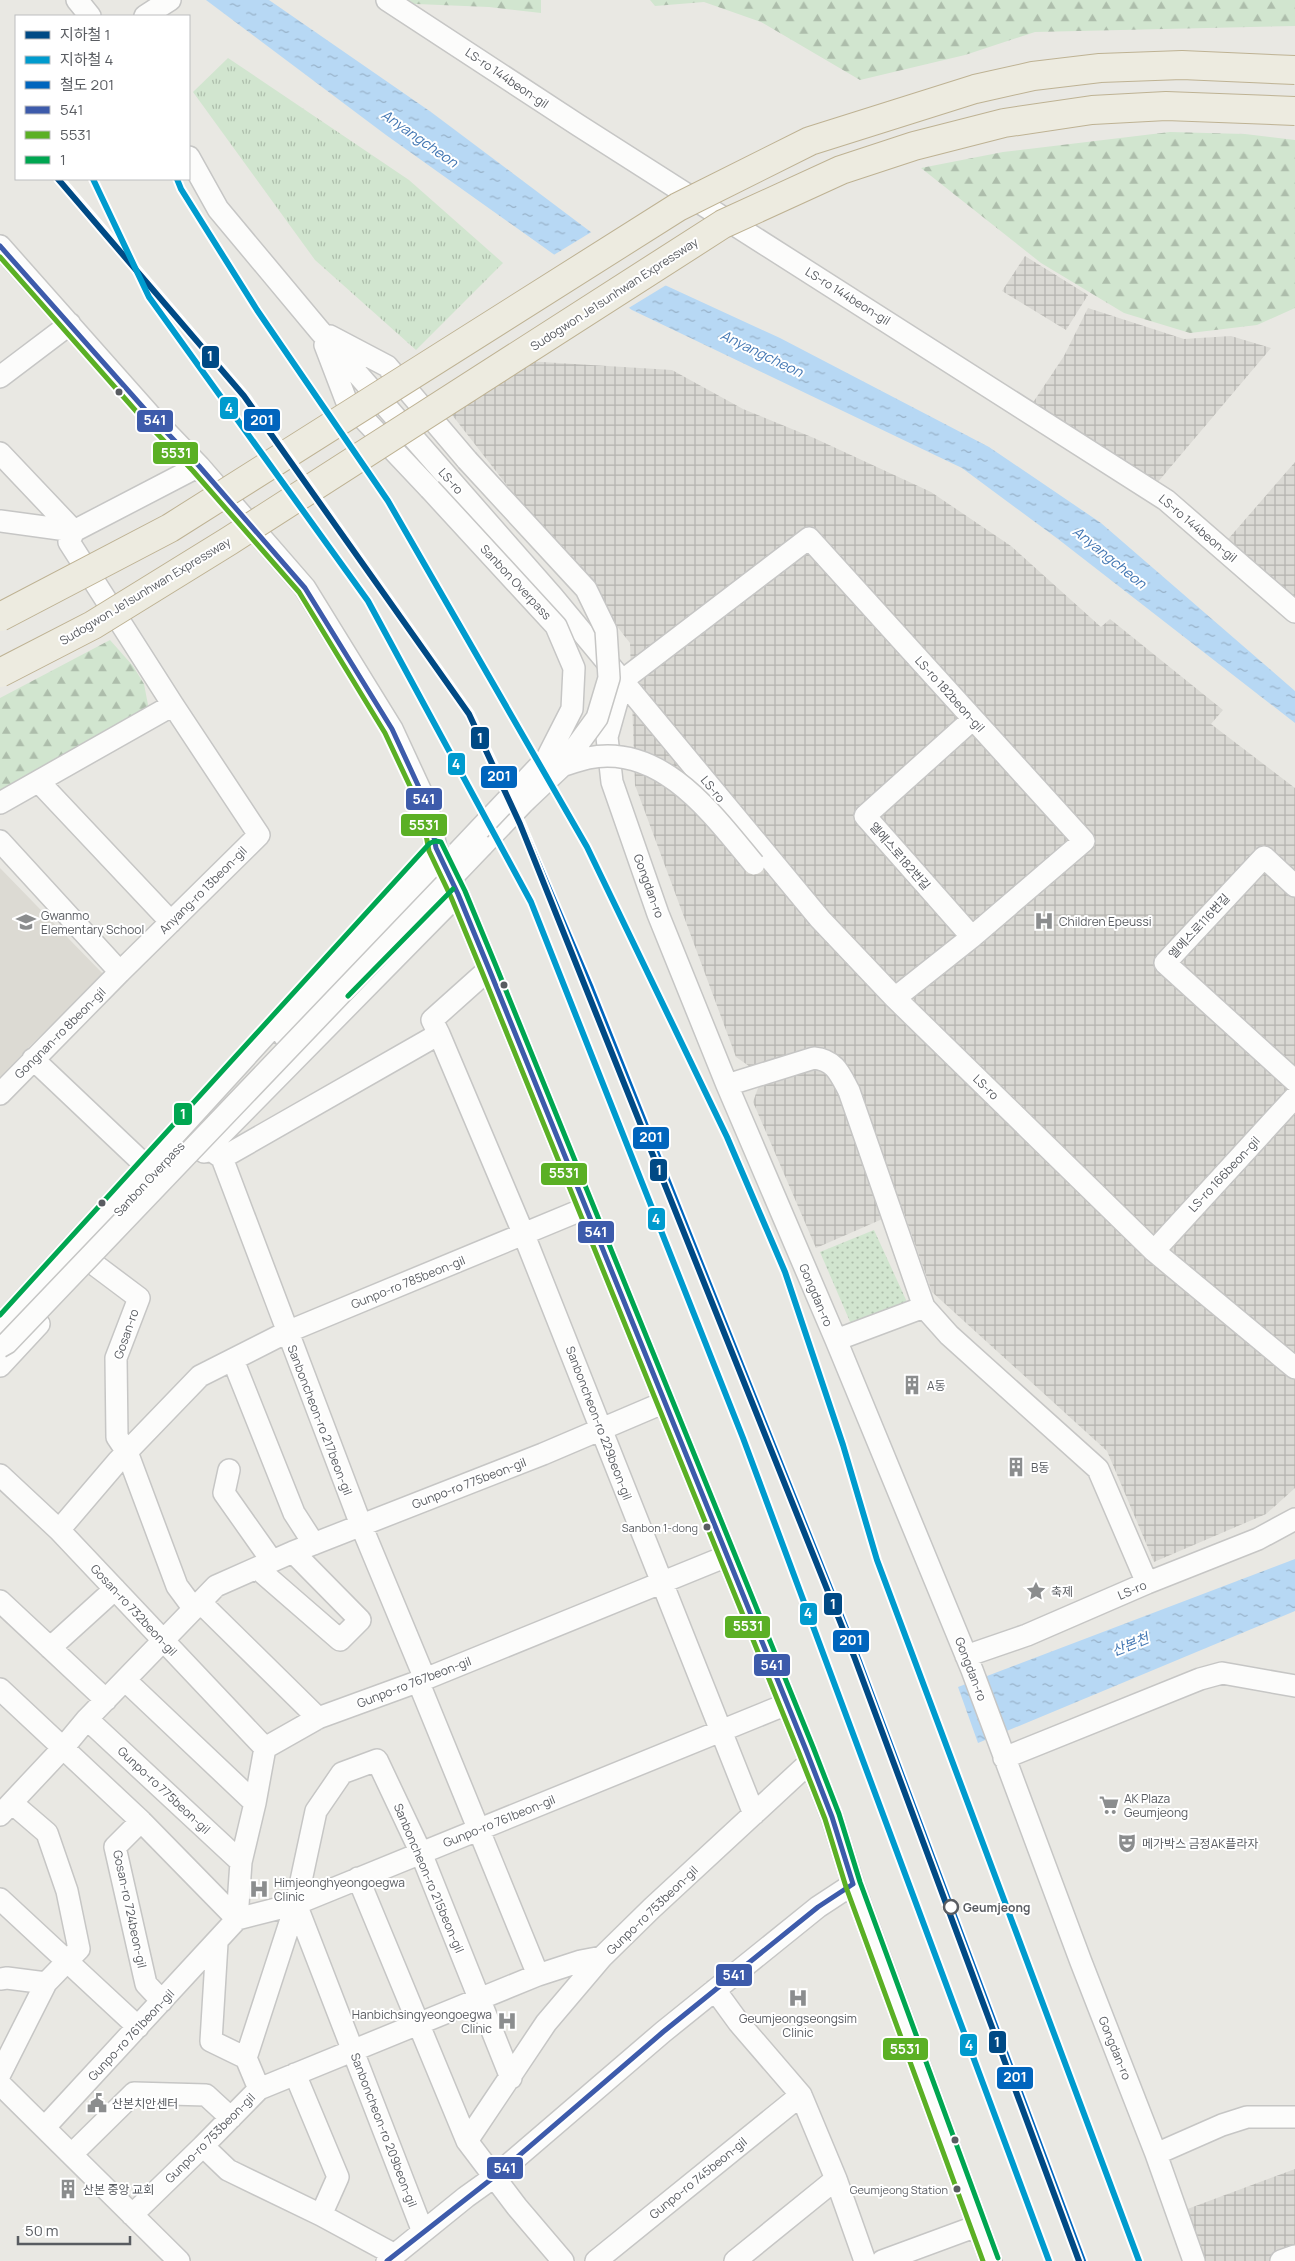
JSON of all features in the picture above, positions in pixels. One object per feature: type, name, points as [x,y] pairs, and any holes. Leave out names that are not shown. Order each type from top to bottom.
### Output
[{"type":"highway","points":[[0,616],[170,528],[678,207],[810,141],[976,89],[1033,76],[1100,68],[1182,65],[1295,70]]},
{"type":"highway","name":"Sudogwon Je1sunhwan Expressway","points":[[0,673],[93,625],[229,542],[723,224],[841,170],[914,146],[1004,123],[1092,110],[1166,106],[1295,111]]},
{"type":"street","points":[[77,0],[89,15]]},
{"type":"street","name":"LS-ro 144beon-gil","points":[[387,0],[578,125],[1166,500],[1295,612]]},
{"type":"street","points":[[147,15],[168,2]]},
{"type":"street","name":"LS-ro","points":[[190,159],[218,209],[319,330],[623,680],[820,919],[895,998],[1154,1251],[1295,1368]]},
{"type":"street","points":[[0,246],[149,414],[199,466],[310,597],[392,729],[423,796],[430,817],[436,848],[458,894],[489,969],[832,1817],[853,1884],[991,2261]]},
{"type":"street","points":[[0,378],[70,324]]},
{"type":"street","points":[[0,1347],[14,1336],[525,801],[562,766],[597,718],[609,678],[606,630],[586,589],[467,460],[387,366],[319,330]]},
{"type":"street","name":"Sanbon Overpass","points":[[2,1324],[547,758],[572,709],[574,668],[556,626],[346,400],[319,330]]},
{"type":"street","points":[[0,453],[74,530]]},
{"type":"street","points":[[0,521],[74,530],[199,466]]},
{"type":"street","name":"Anyang-ro 13beon-gil","points":[[74,530],[69,542],[259,835],[120,972]]},
{"type":"street","name":"LS-ro 182beon-gil","points":[[623,680],[809,538],[1084,841],[972,937],[895,998]]},
{"type":"street","name":"Gongdan-ro","points":[[623,680],[607,737],[612,782],[658,914],[727,1085],[836,1340],[969,1663],[1081,1962],[1156,2154],[1194,2261]]},
{"type":"street","points":[[0,803],[173,705]]},
{"type":"street","name":"엘에스로182번길","points":[[972,937],[865,816],[973,719]]},
{"type":"street","points":[[562,766],[589,758],[608,757],[628,759],[654,767],[684,786],[754,864],[820,919]]},
{"type":"street","points":[[39,782],[171,922]]},
{"type":"street","points":[[0,841],[120,972]]},
{"type":"street","points":[[2,1324],[436,848]]},
{"type":"street","name":"엘에스로116번길","points":[[1295,886],[1264,857],[1165,963],[1295,1081]]},
{"type":"street","points":[[0,1366],[94,1265],[215,1153],[458,894]]},
{"type":"street","points":[[215,1153],[439,1034],[432,1020],[489,969]]},
{"type":"street","name":"Gongnan-ro 8beon-gil","points":[[0,1094],[120,972]]},
{"type":"street","name":"Sanboncheon-ro 229beon-gil","points":[[439,1034],[524,1235],[754,1814]]},
{"type":"street","points":[[727,1085],[814,1058],[824,1059],[833,1064],[849,1091],[924,1307],[949,1335],[1098,1469],[1114,1500],[1147,1583]]},
{"type":"street","points":[[33,1059],[146,1166]]},
{"type":"street","name":"LS-ro 166beon-gil","points":[[1154,1251],[1295,1097]]},
{"type":"street","name":"Sanboncheon-ro 217beon-gil","points":[[215,1153],[538,1976]]},
{"type":"street","name":"Gunpo-ro 785beon-gil","points":[[59,1530],[126,1452],[200,1376],[286,1332],[586,1208]]},
{"type":"street","name":"Gosan-ro","points":[[94,1265],[139,1298],[116,1358],[117,1437],[126,1452]]},
{"type":"street","points":[[836,1340],[924,1307]]},
{"type":"street","points":[[232,1360],[294,1514],[314,1544]]},
{"type":"street","name":"Gunpo-ro 775beon-gil","points":[[67,1964],[80,1949],[67,1891],[48,1833],[6,1809],[63,1748],[87,1719],[216,1586],[293,1552],[665,1402]]},
{"type":"street","points":[[126,1452],[177,1586],[318,1718]]},
{"type":"street","points":[[229,1470],[224,1493],[265,1564],[340,1640],[360,1620],[293,1552]]},
{"type":"street","name":"Gosan-ro 732beon-gil","points":[[0,1475],[59,1530],[266,1748]]},
{"type":"street","name":"LS-ro","points":[[969,1663],[1027,1635],[1147,1583],[1258,1539],[1295,1518]]},
{"type":"street","name":"Gunpo-ro 767beon-gil","points":[[266,1748],[318,1718],[421,1680],[727,1556]]},
{"type":"street","points":[[50,1648],[115,1589]]},
{"type":"street","points":[[0,1600],[106,1700]]},
{"type":"street","points":[[1001,1748],[1222,1673],[1295,1686]]},
{"type":"street","points":[[124,1680],[255,1803]]},
{"type":"street","points":[[0,1689],[141,1821],[237,1919]]},
{"type":"street","name":"Gunpo-ro 761beon-gil","points":[[45,2128],[217,1943],[237,1919],[296,1904],[787,1704]]},
{"type":"street","name":"Gunpo-ro 775beon-gil","points":[[87,1719],[241,1862]]},
{"type":"street","points":[[237,1919],[241,1862],[266,1748]]},
{"type":"street","name":"Gunpo-ro 753beon-gil","points":[[132,2214],[203,2146],[258,2089],[538,1976],[581,1961],[602,1957],[754,1814],[808,1756]]},
{"type":"street","name":"Sanboncheon-ro 215beon-gil","points":[[296,1904],[316,1811],[342,1774],[377,1760],[421,1853],[511,2078]]},
{"type":"street","name":"Gosan-ro 724beon-gil","points":[[141,1821],[115,1847],[146,1984],[162,2001]]},
{"type":"street","points":[[358,1878],[417,2025],[467,2141],[563,2261]]},
{"type":"street","points":[[203,2146],[228,2170],[321,2215],[391,2258],[494,2177],[663,2032],[818,1906],[853,1884]]},
{"type":"street","points":[[0,1899],[67,1964],[138,2027]]},
{"type":"street","points":[[258,2089],[246,2058],[296,1904]]},
{"type":"street","name":"Sanboncheon-ro 209beon-gil","points":[[296,1904],[423,2232]]},
{"type":"street","points":[[217,1943],[211,2041],[246,2058]]},
{"type":"street","points":[[467,2141],[546,2024],[602,1957]]},
{"type":"street","points":[[0,2074],[46,1983],[67,1964]]},
{"type":"street","points":[[0,1979],[7,1978],[46,1983]]},
{"type":"street","points":[[715,1990],[739,2024],[801,2095],[836,2180],[865,2261]]},
{"type":"street","points":[[296,2074],[338,2177],[321,2215]]},
{"type":"street","points":[[0,2084],[179,2261]]},
{"type":"street","points":[[72,2154],[134,2093],[206,2095],[230,2118]]},
{"type":"street","name":"Gunpo-ro 745beon-gil","points":[[596,2261],[801,2095]]},
{"type":"street","points":[[1156,2154],[1247,2116],[1295,2117]]},
{"type":"street","points":[[735,2261],[836,2180]]},
{"type":"street","points":[[882,2261],[977,2226]]},
{"type":"street","points":[[1282,2261],[1295,2256]]},
{"type":"shaded area","points":[[1025,256],[1088,295],[1066,330],[1002,291]]},
{"type":"shaded area","points":[[1088,308],[1184,339],[1231,336],[1271,348],[1152,489],[1028,410],[1064,356]]},
{"type":"shaded area","points":[[526,361],[672,370],[743,409],[814,438],[931,492],[1011,546],[1101,627],[1110,619],[1223,710],[1211,724],[1295,788],[1295,1488],[1266,1514],[1154,1562],[1107,1451],[932,1292],[903,1210],[816,1248],[753,1102],[758,1088],[749,1066],[736,1057],[635,785],[630,643],[449,411]]},
{"type":"shaded area","points":[[1295,462],[1295,600],[1223,545]]},
{"type":"shaded area","name":"Gwanmo Elementary School","points":[[0,868],[104,975],[31,1045],[0,1078]]},
{"type":"shaded area","points":[[1295,2169],[1295,2261],[1202,2261],[1182,2211]]},
{"type":"green space","points":[[388,0],[541,0],[541,13],[489,7],[392,3]]},
{"type":"green space","points":[[650,0],[1295,0],[1295,26],[1035,32],[965,55],[860,80],[761,22],[704,2],[655,6]]},
{"type":"green space","points":[[228,58],[409,180],[503,263],[416,350],[315,260],[193,92]]},
{"type":"green space","points":[[1170,132],[1245,134],[1295,140],[1295,308],[1257,325],[1190,333],[1124,313],[1041,263],[921,168],[1003,152]]},
{"type":"green space","points":[[110,640],[133,666],[144,684],[149,710],[0,794],[0,698]]},
{"type":"green space","points":[[874,1230],[907,1302],[851,1324],[820,1252]]},
{"type":"water","name":"Anyangcheon","points":[[206,0],[269,0],[431,112],[656,281],[780,338],[989,447],[1101,523],[1295,691],[1295,723],[1058,539],[962,468],[632,310],[386,135]]},
{"type":"water","name":"산본천","points":[[1295,1559],[1295,1611],[978,1743],[958,1687]]},
{"type":"pier","points":[[593,231],[657,279],[668,284],[627,309],[552,256]]},
{"type":"metro line","name":"1","points":[[59,180],[244,396],[469,714],[520,824],[855,1659],[1079,2261]]},
{"type":"metro line","name":"4","points":[[93,180],[149,297],[368,601],[531,902],[743,1438],[1049,2261]]},
{"type":"metro line","name":"4","points":[[177,180],[181,189],[257,310],[388,501],[587,847],[727,1137],[785,1272],[843,1445],[877,1560],[1139,2261]]},
{"type":"rail line","name":"201","points":[[64,184],[246,397],[470,714],[520,821],[591,988],[859,1661],[1083,2261]]},
{"type":"transit line","name":"541","points":[[0,246],[149,414],[199,466],[305,588],[392,729],[423,796],[430,817],[436,848],[458,894],[489,969],[806,1750],[832,1817],[853,1884]]},
{"type":"transit line","name":"5531","points":[[0,257],[299,592],[385,733],[416,799],[423,819],[429,851],[451,897],[482,972],[825,1819],[846,1887],[983,2261]]},
{"type":"transit line","name":"1","points":[[0,1315],[430,843],[441,842],[465,891],[496,966],[813,1747],[839,1814],[860,1882],[998,2258]]},
{"type":"transit line","name":"1","points":[[348,996],[453,889]]},
{"type":"transit line","name":"541","points":[[387,2261],[494,2177],[663,2032],[818,1907],[853,1884]]},
{"type":"place","name":"Children Epeussi","points":[[1044,921]]},
{"type":"place","name":"Gwanmo Elementary School","points":[[26,922]]},
{"type":"place","name":"A동","points":[[912,1385]]},
{"type":"place","name":"B동","points":[[1016,1467]]},
{"type":"place","name":"Sanbon 1-dong","points":[[707,1527]]},
{"type":"place","name":"축제","points":[[1036,1591]]},
{"type":"place","name":"AK Plaza Geumjeong","points":[[1109,1805]]},
{"type":"place","name":"메가박스 금정AK플라자","points":[[1127,1843]]},
{"type":"place","name":"Himjeonghyeongoegwa Clinic","points":[[259,1889]]},
{"type":"place","name":"Geumjeong","points":[[951,1907]]},
{"type":"place","name":"Geumjeongseongsim Clinic","points":[[798,1998]]},
{"type":"place","name":"Hanbichsingyeongoegwa Clinic","points":[[507,2021]]},
{"type":"place","name":"산본치안센터","points":[[97,2103]]},
{"type":"place","name":"산본 중앙 교회","points":[[68,2189]]},
{"type":"place","name":"Geumjeong Station","points":[[957,2189]]}]
